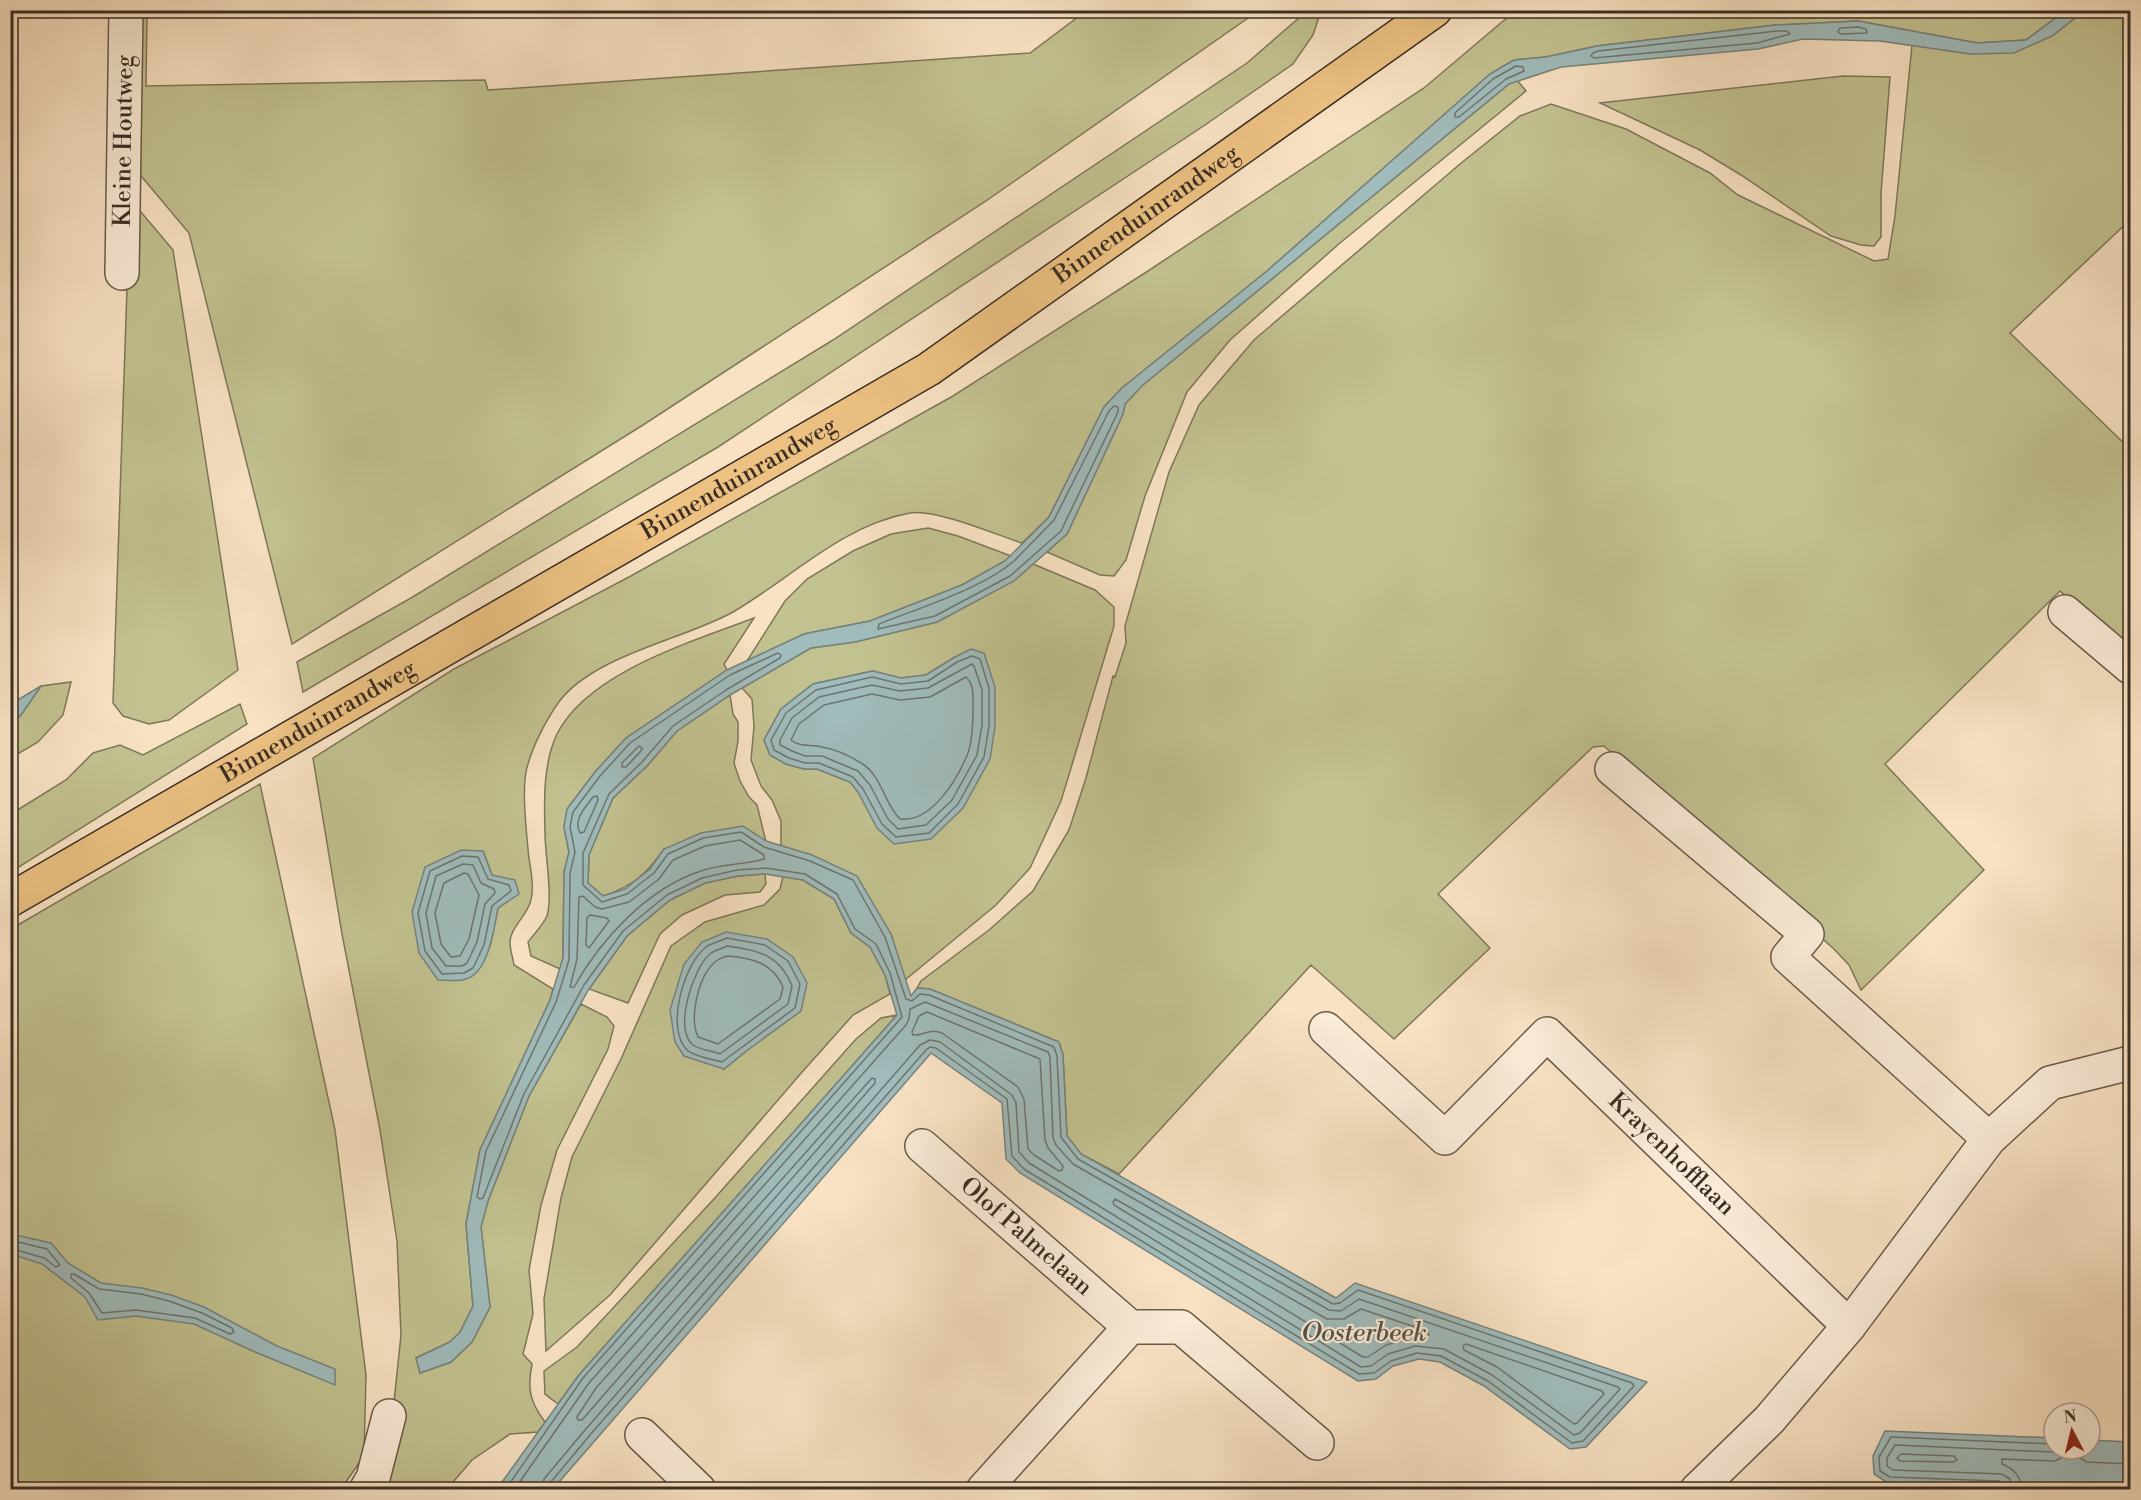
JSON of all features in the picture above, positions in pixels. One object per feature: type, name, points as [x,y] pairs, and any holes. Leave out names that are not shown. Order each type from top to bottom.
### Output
[{"type":"main road","name":"Binnenduinrandweg","points":[[10,900],[929,369],[1429,12]]},
{"type":"street","name":"Kleine Houtweg","points":[[122,15],[122,273]]},
{"type":"street","points":[[2065,612],[2130,668]]},
{"type":"street","points":[[1612,769],[1807,934],[1788,957],[1989,1139]]},
{"type":"street","name":"Krayenhofflaan","points":[[1326,1029],[1446,1138],[1547,1034],[1849,1326]]},
{"type":"street","points":[[1696,1490],[1769,1420],[1849,1326],[1989,1139],[2050,1083],[2130,1063]]},
{"type":"street","name":"Olof Palmelaan","points":[[922,1146],[1130,1327]]},
{"type":"street","points":[[983,1490],[1130,1327],[1181,1328],[1317,1443]]},
{"type":"street","points":[[366,1490],[373,1478],[389,1416]]},
{"type":"street","points":[[642,1435],[699,1490]]},
{"type":"green space","points":[[1308,10],[1321,11],[1313,35],[1293,64],[1205,125],[718,447],[303,692],[297,662],[411,598],[833,340],[1247,63]]},
{"type":"green space","points":[[134,11],[147,11],[146,86],[485,80],[488,90],[1030,53],[1086,11],[1258,11],[986,201],[643,425],[292,644],[189,233],[131,164]]},
{"type":"green space","points":[[1515,11],[2065,11],[2026,40],[1977,43],[1858,21],[1776,25],[1597,46],[1546,57],[1514,60],[1490,74],[1267,271],[1122,388],[1104,407],[1049,517],[1022,543],[934,514],[910,513],[885,519],[839,541],[733,612],[616,660],[593,672],[574,686],[558,703],[545,725],[528,764],[524,793],[532,896],[528,908],[510,938],[514,965],[553,989],[550,1000],[480,1150],[466,1224],[473,1306],[460,1332],[450,1342],[416,1358],[420,1373],[451,1362],[472,1342],[490,1307],[481,1227],[488,1201],[529,1096],[581,1004],[607,1017],[614,1026],[608,1049],[557,1150],[541,1205],[529,1270],[533,1314],[523,1354],[532,1364],[531,1395],[545,1422],[538,1432],[510,1434],[472,1460],[447,1489],[382,1489],[390,1440],[401,1335],[397,1241],[380,1130],[342,934],[313,758],[454,669],[629,577],[953,396],[1148,271],[1424,88]],"holes":[[[483,851],[492,875],[518,894],[498,908],[490,947]]]},
{"type":"green space","points":[[2084,11],[2130,11],[2130,220],[2010,333],[2130,449],[2130,652],[2060,591],[1885,764],[1984,870],[1861,990],[1849,965],[1834,949],[1604,746],[1593,747],[1438,894],[1490,948],[1394,1039],[1311,965],[1119,1174],[1081,1154],[1067,1136],[1063,1055],[1059,1042],[930,989],[917,988],[921,981],[989,930],[1033,891],[1069,830],[1086,778],[1113,676],[1115,677],[1126,643],[1125,626],[1169,472],[1199,405],[1254,340],[1460,164],[1520,116],[1551,104],[1626,129],[1710,173],[1738,195],[1874,261],[1888,259],[1895,216],[1912,45],[1971,54],[2052,36]]},
{"type":"green space","points":[[1843,76],[1890,77],[1881,193],[1881,237],[1874,246],[1861,245],[1831,236],[1700,150],[1600,103]]},
{"type":"green space","points":[[1517,80],[1526,91],[1340,243],[1230,340],[1187,392],[1145,496],[1126,560],[1114,576],[1100,575],[1047,552],[1067,534],[1123,414],[1125,404],[1143,385],[1509,84]]},
{"type":"green space","points":[[130,199],[173,250],[238,670],[169,720],[149,724],[123,716],[113,703]]},
{"type":"green space","points":[[928,528],[958,536],[1011,556],[962,585],[870,621],[804,634],[747,661],[785,601],[807,579],[853,551],[891,534]]},
{"type":"green space","points":[[1033,564],[1095,590],[1114,607],[1114,626],[1061,801],[1030,868],[996,905],[905,980],[891,934],[876,911],[812,855],[781,847],[781,821],[772,800],[761,786],[751,760],[754,726],[752,699],[742,688],[811,648],[855,642],[937,622],[1013,581]],"holes":[[[955,657],[858,792],[850,782],[817,769],[804,769],[786,764],[770,755],[764,740],[781,709],[813,684],[872,671],[901,678],[926,675]]]},
{"type":"green space","points":[[754,618],[724,664],[727,670],[626,738],[595,772],[567,809],[564,827],[569,852],[564,872],[563,958],[560,969],[531,956],[528,942],[541,926],[549,908],[545,796],[549,757],[557,734],[572,712],[592,693],[617,676],[673,648]]},
{"type":"green space","points":[[71,682],[63,715],[38,742],[11,758],[11,723],[21,715],[41,686]]},
{"type":"green space","points":[[730,695],[733,714],[738,722],[738,741],[734,763],[740,781],[749,797],[757,805],[766,842],[761,839],[664,849],[651,866],[631,884],[603,896],[588,883],[589,855],[613,798],[647,766],[677,731]]},
{"type":"green space","points":[[240,704],[247,724],[11,872],[11,814],[66,780],[93,753],[120,745],[143,755]]},
{"type":"green space","points":[[260,784],[335,1130],[366,1375],[364,1456],[341,1489],[11,1489],[11,929]]},
{"type":"green space","points":[[765,874],[766,884],[760,892],[725,895],[682,915],[660,934],[628,1003],[589,989],[627,936],[670,900],[705,883],[738,876]]},
{"type":"green space","points":[[783,876],[803,880],[834,899],[851,933],[870,947],[885,975],[890,994],[853,1015],[610,1295],[546,1351],[544,1299],[561,1198],[572,1157],[621,1059],[671,946],[705,922],[764,905],[780,889]],"holes":[[[767,939],[745,1052],[724,1069]]]},
{"type":"green space","points":[[897,1015],[579,1375],[558,1404],[545,1394],[544,1371],[577,1347],[713,1200],[856,1039],[881,1018]]},
{"type":"water","name":"Oosterbeek","points":[[2065,11],[2084,11],[2052,36],[2014,53],[1971,54],[1880,41],[1803,39],[1758,49],[1561,67],[1509,84],[1143,385],[1125,404],[1123,414],[1067,534],[1014,581],[937,622],[855,642],[811,648],[730,695],[677,731],[647,766],[613,798],[589,855],[588,883],[603,896],[625,889],[650,869],[664,849],[701,833],[743,826],[766,841],[812,855],[857,876],[891,934],[911,996],[917,988],[930,989],[1059,1042],[1063,1055],[1067,1136],[1081,1154],[1336,1298],[1355,1283],[1647,1382],[1586,1447],[1570,1449],[1484,1386],[1440,1362],[1419,1359],[1393,1366],[1376,1379],[1358,1381],[1020,1173],[1006,1159],[1002,1103],[931,1053],[553,1489],[497,1489],[579,1375],[897,1015],[885,975],[870,947],[851,933],[834,899],[803,880],[765,874],[738,876],[705,883],[670,900],[627,936],[589,989],[529,1096],[488,1201],[481,1227],[490,1307],[472,1342],[451,1362],[420,1373],[416,1358],[450,1342],[460,1332],[473,1306],[466,1224],[480,1150],[550,1000],[563,958],[564,872],[569,852],[564,827],[567,809],[595,772],[626,738],[727,670],[804,634],[870,621],[962,585],[1005,561],[1049,517],[1104,407],[1122,388],[1267,271],[1490,74],[1514,60],[1546,57],[1597,46],[1776,25],[1858,21],[1977,43],[2026,40]]},
{"type":"water","points":[[971,649],[984,653],[995,687],[995,726],[990,759],[963,808],[931,839],[894,844],[877,828],[858,792],[850,782],[817,769],[804,769],[786,764],[770,755],[764,740],[781,709],[813,684],[873,671],[901,678],[926,675]]},
{"type":"water","points":[[41,686],[21,715],[11,723],[11,704]]},
{"type":"water","points":[[461,850],[483,851],[492,875],[515,880],[519,894],[498,908],[489,948],[480,968],[474,975],[459,980],[438,980],[419,953],[412,912],[425,867]]},
{"type":"water","points":[[726,932],[767,939],[793,957],[807,983],[801,1011],[724,1069],[684,1056],[675,1042],[670,1010],[684,964],[702,942]]},
{"type":"water","points":[[11,1234],[51,1243],[68,1263],[101,1283],[142,1288],[171,1295],[204,1307],[277,1346],[335,1369],[335,1385],[194,1324],[136,1316],[98,1320],[85,1297],[42,1264],[11,1254]]},
{"type":"water","points":[[1885,1431],[2042,1438],[2042,1461],[2102,1461],[2102,1441],[2130,1442],[2130,1489],[1888,1483],[1874,1474],[1873,1456]]}]
